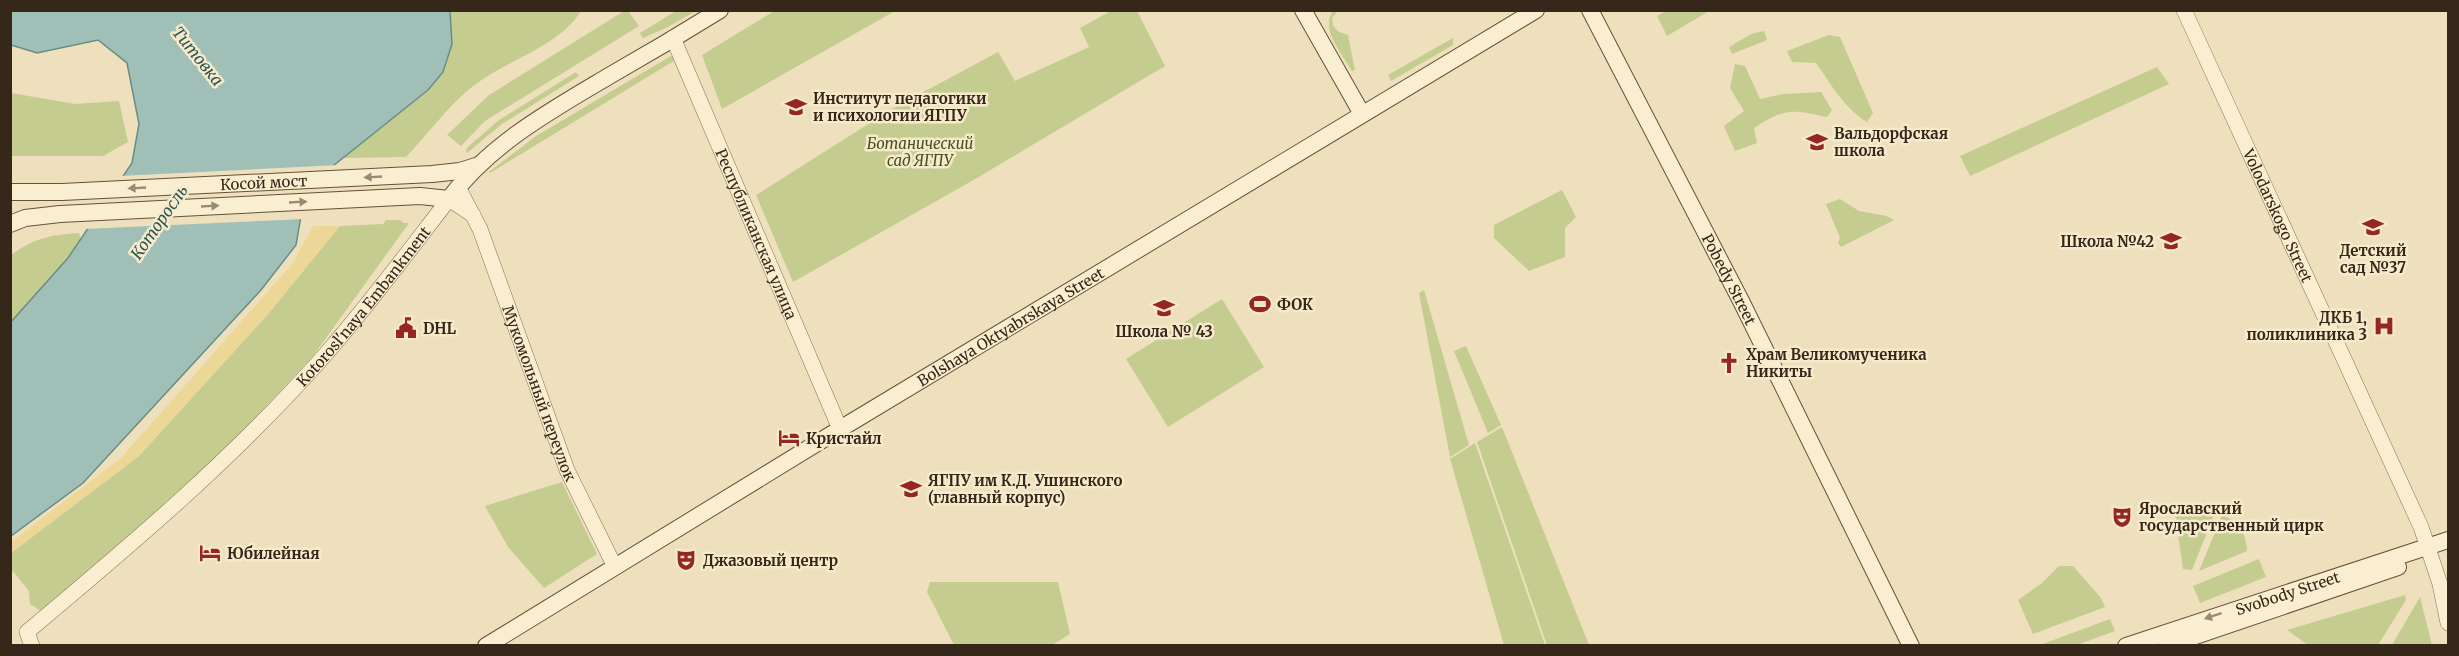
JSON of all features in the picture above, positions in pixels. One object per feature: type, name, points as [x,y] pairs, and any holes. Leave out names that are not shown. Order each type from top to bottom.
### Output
[{"type":"main road","name":"Kotorosl'naya Embankment","points":[[454,193],[476,166],[509,139],[566,101],[720,10]]},
{"type":"main road","points":[[1303,10],[1362,114]]},
{"type":"main road","name":"Bolshaya Oktyabrskaya Street","points":[[486,645],[1536,10]]},
{"type":"main road","name":"Pobedy Street","points":[[1590,10],[1741,302],[1911,645]]},
{"type":"main road","name":"Косой мост","points":[[17,192],[438,174],[476,166]]},
{"type":"main road","points":[[438,174],[454,193]]},
{"type":"main road","name":"Косой мост","points":[[18,221],[60,214],[454,193]]},
{"type":"main road","name":"Svobody Street","points":[[2166,645],[2355,582],[2448,540]]},
{"type":"main road","name":"Svobody Street","points":[[2126,645],[2429,550],[2448,547]]},
{"type":"street","name":"Volodarskogo Street","points":[[2184,10],[2370,414],[2429,550],[2448,623]]},
{"type":"street","name":"Республиканская улица","points":[[673,38],[840,429]]},
{"type":"street","name":"Мукомольный переулок","points":[[454,193],[474,215],[509,306],[567,471],[615,567]]},
{"type":"street","name":"Kotorosl'naya Embankment","points":[[29,639],[212,472],[324,356],[454,193]]},
{"type":"green space","points":[[776,10],[895,11],[722,109],[702,55]]},
{"type":"green space","points":[[450,11],[581,11],[571,24],[545,44],[472,87],[406,157],[343,158],[428,91],[452,44]]},
{"type":"green space","points":[[624,11],[628,11],[639,26],[485,121],[461,146],[447,135],[489,95]]},
{"type":"green space","points":[[676,11],[696,11],[643,38],[640,33]]},
{"type":"green space","name":"Ботанический сад ЯГПУ","points":[[1111,11],[1137,11],[1165,66],[977,178],[793,282],[756,195],[892,109],[998,52],[1015,81],[1089,47],[1080,28]]},
{"type":"green space","points":[[1333,11],[1338,11],[1332,18],[1333,26],[1339,32],[1348,35],[1355,70],[1352,71],[1331,34],[1329,26]]},
{"type":"green space","points":[[1666,11],[1709,11],[1667,36],[1657,16]]},
{"type":"green space","points":[[1764,31],[1767,40],[1732,54],[1729,47],[1751,34]]},
{"type":"green space","points":[[1829,35],[1840,37],[1873,113],[1867,122],[1851,110],[1816,63],[1792,62],[1787,51]]},
{"type":"green space","points":[[1453,38],[1453,45],[1391,81],[1388,75]]},
{"type":"green space","points":[[671,56],[677,59],[489,172],[536,136]]},
{"type":"green space","points":[[1735,64],[1745,66],[1760,99],[1784,94],[1821,92],[1832,110],[1827,117],[1797,112],[1781,114],[1754,128],[1757,143],[1735,151],[1724,126],[1744,111],[1730,88]]},
{"type":"green space","points":[[2157,67],[2169,84],[1970,176],[1960,156]]},
{"type":"green space","points":[[576,72],[579,76],[502,124],[467,153],[466,149],[499,120]]},
{"type":"green space","points":[[11,93],[75,104],[119,101],[128,142],[103,156],[11,156]]},
{"type":"green space","points":[[1562,190],[1576,217],[1565,228],[1565,257],[1529,271],[1494,238],[1494,225]]},
{"type":"green space","points":[[1840,199],[1859,211],[1887,216],[1894,220],[1841,247],[1838,243],[1840,238],[1826,204]]},
{"type":"green space","points":[[386,220],[400,220],[409,223],[313,356],[206,473],[41,611],[30,604],[29,591],[11,569],[11,553],[139,456],[268,314],[340,226],[383,224]]},
{"type":"green space","points":[[79,233],[81,239],[68,258],[11,323],[11,255],[43,238]]},
{"type":"green space","points":[[1424,290],[1469,445],[1450,457],[1419,293]]},
{"type":"green space","points":[[1222,299],[1264,367],[1168,427],[1126,359]]},
{"type":"green space","points":[[1466,346],[1501,425],[1488,433],[1454,351]]},
{"type":"green space","points":[[1502,427],[1589,645],[1547,645],[1477,442]]},
{"type":"green space","points":[[1475,443],[1545,645],[1504,645],[1450,459]]},
{"type":"green space","points":[[562,482],[597,554],[544,588],[508,547],[485,506]]},
{"type":"green space","points":[[2189,506],[2202,507],[2215,512],[2192,570],[2183,569],[2175,512]]},
{"type":"green space","points":[[2222,515],[2240,528],[2245,538],[2247,551],[2199,571]]},
{"type":"green space","points":[[2259,559],[2266,577],[2200,603],[2193,586]]},
{"type":"green space","points":[[2059,566],[2073,566],[2101,598],[2105,607],[2033,634],[2018,600],[2042,583]]},
{"type":"green space","points":[[930,582],[1058,582],[1070,634],[1052,645],[954,645],[927,592]]},
{"type":"green space","points":[[2405,595],[2406,600],[2378,645],[2308,645],[2287,630]]},
{"type":"green space","points":[[2420,597],[2432,645],[2392,645]]},
{"type":"green space","points":[[2110,619],[2115,631],[2077,645],[2040,645]]},
{"type":"sand","points":[[313,226],[340,226],[268,314],[139,456],[11,553],[11,542],[121,458],[293,263]]},
{"type":"water","points":[[11,11],[450,11],[452,44],[443,72],[428,90],[333,166],[303,204],[296,245],[261,290],[83,483],[11,536],[10,323],[68,258],[132,163],[139,124],[127,63],[98,40],[37,53],[11,45]]},
{"type":"pier","points":[[339,165],[306,205],[304,219],[84,229],[120,176]]},
{"type":"place","name":"Институт педагогики и психологии ЯГПУ","points":[[796,107]]},
{"type":"place","name":"Вальдорфская школа","points":[[1817,142]]},
{"type":"place","name":"Детский сад №37","points":[[2373,227]]},
{"type":"place","name":"Школа №42","points":[[2171,241]]},
{"type":"place","name":"ФОК","points":[[1260,304]]},
{"type":"place","name":"Школа № 43","points":[[1164,308]]},
{"type":"place","name":"ДКБ 1, поликлиника 3","points":[[2384,326]]},
{"type":"place","name":"DHL","points":[[406,328]]},
{"type":"place","name":"Храм Великомученика Никиты","points":[[1729,363]]},
{"type":"place","name":"Кристайл","points":[[789,438]]},
{"type":"place","name":"ЯГПУ им К.Д. Ушинского (главный корпус)","points":[[911,489]]},
{"type":"place","name":"Ярославский государственный цирк","points":[[2122,517]]},
{"type":"place","name":"Юбилейная","points":[[210,553]]},
{"type":"place","name":"Джазовый центр","points":[[686,560]]},
{"type":"water label","name":"Титовка","points":[[198,56]]},
{"type":"water label","name":"Которосль","points":[[159,222]]}]
